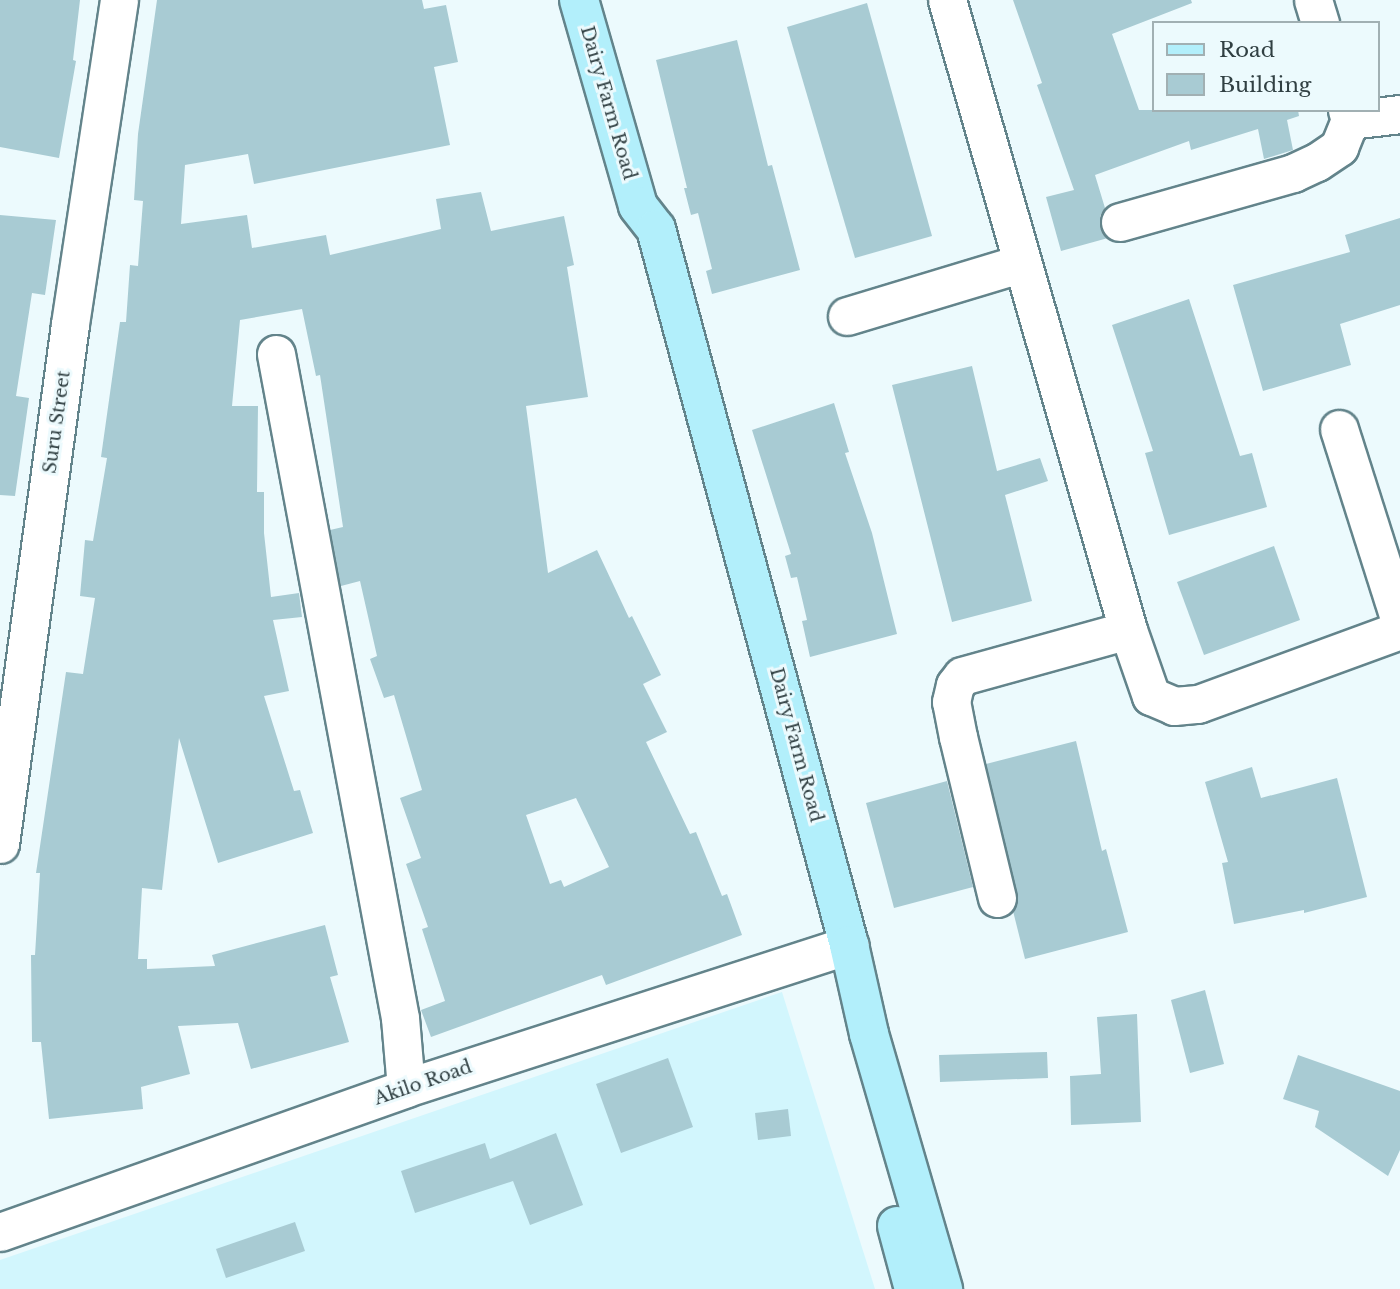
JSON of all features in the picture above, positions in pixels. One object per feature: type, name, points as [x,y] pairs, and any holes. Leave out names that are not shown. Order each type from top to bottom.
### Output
[{"type":"main road","name":"Dairy Farm Road","points":[[579,0],[638,206],[656,229],[836,948],[914,1289]]},
{"type":"main road","name":"Dairy Farm Road","points":[[836,948],[869,1034],[943,1289]]},
{"type":"street","name":"Suru Street","points":[[0,844],[69,337],[119,0]]},
{"type":"street","points":[[947,0],[1129,630],[1151,696],[1174,706],[1198,704],[1400,631]]},
{"type":"street","points":[[1313,0],[1319,21]]},
{"type":"street","points":[[1120,222],[1293,173],[1339,147],[1348,115],[1400,114]]},
{"type":"street","points":[[847,316],[1022,262]]},
{"type":"street","points":[[276,354],[400,1017],[406,1088]]},
{"type":"street","points":[[1339,429],[1400,621]]},
{"type":"street","points":[[997,898],[951,702],[955,685],[962,676],[1129,630]]},
{"type":"street","name":"Akilo Road","points":[[0,1232],[406,1088],[836,948]]},
{"type":"shaded area","points":[[782,992],[875,1289],[0,1289],[0,1260]]},
{"type":"building","points":[[0,0],[80,0],[73,60],[76,61],[59,158],[0,147]]},
{"type":"building","points":[[157,0],[422,0],[424,9],[446,5],[458,62],[434,67],[450,145],[254,184],[248,154],[185,165],[181,224],[247,215],[252,248],[326,235],[330,255],[441,229],[436,199],[481,192],[491,231],[564,216],[574,265],[567,267],[588,397],[526,406],[548,573],[597,550],[629,618],[632,616],[661,675],[643,684],[667,732],[646,742],[690,834],[696,832],[722,896],[727,894],[742,935],[606,985],[602,975],[431,1037],[421,1010],[445,1001],[422,929],[428,927],[406,864],[421,858],[400,798],[422,790],[394,695],[384,698],[370,659],[377,656],[360,581],[341,586],[339,578],[330,530],[343,527],[320,375],[316,376],[302,309],[240,320],[232,406],[258,406],[257,492],[264,492],[264,533],[271,597],[299,593],[302,617],[273,620],[289,691],[264,696],[294,791],[300,790],[313,833],[218,863],[179,738],[162,890],[142,888],[138,959],[147,959],[147,969],[215,966],[212,955],[325,925],[338,975],[330,977],[349,1042],[251,1069],[238,1023],[178,1026],[190,1074],[141,1087],[143,1109],[49,1119],[41,1042],[32,1042],[31,955],[35,955],[40,873],[36,873],[66,672],[83,674],[95,598],[80,596],[85,540],[93,541],[107,458],[101,457],[120,322],[126,322],[130,265],[138,266],[143,201],[134,200],[138,134]],"holes":[[[576,798],[609,867],[564,887],[561,880],[550,884],[526,815]]]},
{"type":"building","points":[[1013,0],[1191,0],[1192,3],[1112,34],[1139,110],[1298,112],[1299,116],[1287,120],[1293,150],[1264,159],[1258,129],[1191,150],[1189,141],[1095,175],[1105,208],[1100,216],[1100,227],[1108,238],[1061,251],[1046,197],[1074,190],[1037,85],[1042,83]]},
{"type":"building","points":[[867,3],[932,236],[855,258],[787,27]]},
{"type":"building","points":[[737,40],[768,166],[772,165],[800,270],[712,294],[706,271],[712,269],[698,213],[691,215],[656,60]]},
{"type":"building","points":[[0,215],[56,220],[45,295],[32,293],[16,396],[29,398],[15,496],[0,495]]},
{"type":"building","points":[[1400,218],[1400,305],[1340,324],[1351,365],[1263,391],[1233,285],[1350,252],[1345,235]]},
{"type":"building","points":[[1189,299],[1240,456],[1252,453],[1267,507],[1169,535],[1145,453],[1153,451],[1112,325]]},
{"type":"building","points":[[972,366],[997,471],[1040,458],[1048,481],[1005,495],[1032,601],[952,622],[892,385]]},
{"type":"building","points":[[834,403],[849,452],[845,453],[872,533],[897,634],[810,657],[802,621],[807,620],[797,577],[791,578],[785,556],[791,554],[752,430]]},
{"type":"building","points":[[1274,546],[1300,620],[1204,655],[1177,582]]},
{"type":"building","points":[[1076,741],[1102,851],[1106,849],[1128,932],[1025,959],[1013,911],[1017,893],[986,764]]},
{"type":"building","points":[[1252,767],[1261,798],[1337,778],[1367,897],[1304,913],[1304,910],[1234,924],[1222,863],[1228,862],[1205,782]]},
{"type":"building","points":[[947,781],[973,887],[894,908],[866,803]]},
{"type":"building","points":[[1205,990],[1224,1064],[1190,1073],[1171,1000]]},
{"type":"building","points":[[1137,1014],[1141,1122],[1071,1125],[1070,1076],[1101,1074],[1097,1017]]},
{"type":"building","points":[[1047,1052],[1048,1078],[940,1082],[939,1055]]},
{"type":"building","points":[[1298,1055],[1400,1091],[1400,1150],[1388,1176],[1315,1127],[1319,1111],[1283,1099]]},
{"type":"building","points":[[668,1058],[693,1127],[621,1153],[596,1084]]},
{"type":"building","points":[[788,1109],[791,1136],[758,1140],[755,1113]]},
{"type":"building","points":[[556,1133],[583,1205],[530,1225],[513,1181],[415,1213],[401,1171],[485,1143],[490,1159]]},
{"type":"building","points":[[295,1222],[305,1251],[226,1278],[216,1249]]}]
